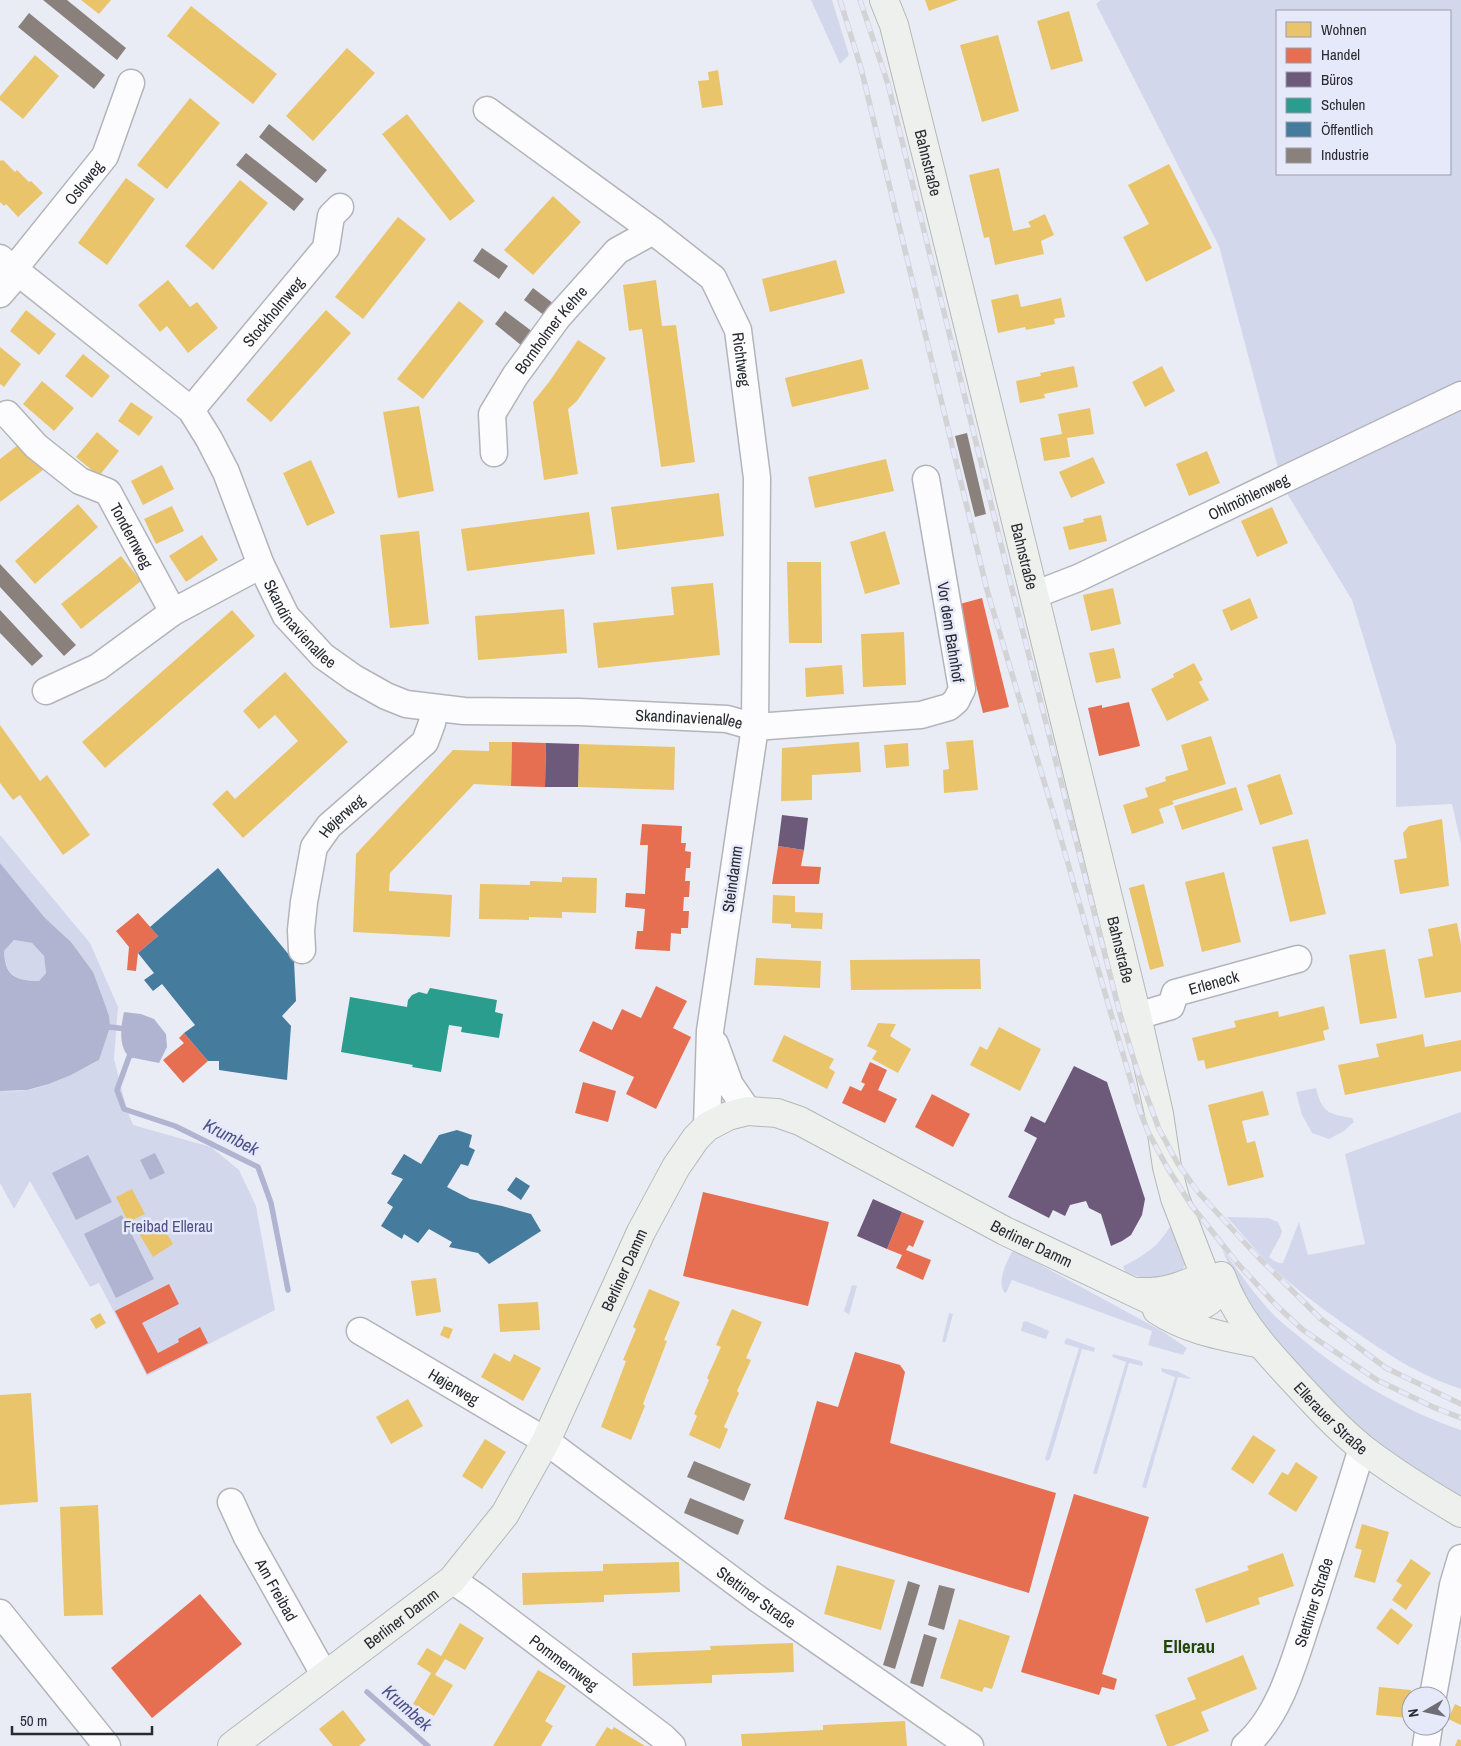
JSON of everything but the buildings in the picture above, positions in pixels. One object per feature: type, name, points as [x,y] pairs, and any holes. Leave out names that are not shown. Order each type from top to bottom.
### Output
[{"type":"main road","name":"Bahnstraße","points":[[884,0],[896,34],[1137,1016],[1159,1114],[1167,1132],[1181,1180],[1208,1240],[1218,1284]]},
{"type":"main road","name":"Berliner Damm","points":[[232,1746],[452,1580],[505,1514],[546,1441],[641,1232],[682,1156],[707,1127],[728,1116],[748,1111],[777,1113],[800,1121],[1005,1231],[1165,1307],[1180,1309],[1201,1305],[1213,1298],[1218,1284]]},
{"type":"main road","name":"Ellerauer Straße","points":[[1218,1284],[1261,1344],[1318,1407],[1362,1448],[1403,1478],[1461,1513]]},
{"type":"main road","points":[[1129,1291],[1168,1317],[1184,1325],[1198,1330],[1261,1344]]},
{"type":"street","name":"Osloweg","points":[[0,294],[11,266],[105,156],[131,83]]},
{"type":"street","name":"Richtweg","points":[[487,110],[653,230],[713,278],[738,330],[757,478],[755,727]]},
{"type":"street","name":"Stockholmweg","points":[[190,410],[326,248],[331,216],[340,206]]},
{"type":"street","name":"Bornholmer Kehre","points":[[494,453],[492,414],[515,376],[558,317],[617,250],[653,230]]},
{"type":"street","name":"Skandinavienallee","points":[[11,266],[190,410],[209,439],[226,472],[261,565],[286,616],[323,656],[354,678],[386,696],[406,704],[435,708],[464,711],[579,712],[727,719],[755,727]]},
{"type":"street","name":"Ohlmöhlenweg","points":[[1034,595],[1078,578],[1461,395]]},
{"type":"street","name":"Tondernweg","points":[[7,414],[36,446],[80,481],[108,492],[173,612]]},
{"type":"street","name":"Vor dem Bahnhof","points":[[755,727],[921,715],[949,707],[956,701],[962,689],[926,479]]},
{"type":"street","points":[[46,691],[98,667],[173,612],[261,565]]},
{"type":"street","name":"Højerweg","points":[[302,950],[301,930],[304,902],[314,847],[330,826],[426,742],[435,708]]},
{"type":"street","name":"Steindamm","points":[[707,1127],[710,1031],[755,727]]},
{"type":"street","name":"Erleneck","points":[[1137,1016],[1171,1006],[1175,993],[1298,959]]},
{"type":"street","name":"Steindamm","points":[[710,1031],[730,1085],[748,1111]]},
{"type":"street","name":"Højerweg","points":[[360,1331],[546,1441]]},
{"type":"street","name":"Stettiner Straße","points":[[546,1441],[758,1599],[970,1746]]},
{"type":"street","name":"Stettiner Straße","points":[[1245,1746],[1254,1738],[1277,1706],[1335,1536],[1362,1448]]},
{"type":"street","name":"Am Freibad","points":[[231,1502],[247,1537],[329,1673]]},
{"type":"street","points":[[1435,1686],[1453,1585],[1461,1558]]},
{"type":"street","name":"Pommernweg","points":[[452,1580],[477,1596],[664,1737],[672,1746]]},
{"type":"street","points":[[0,1613],[107,1746]]},
{"type":"green space","points":[[811,0],[832,0],[849,55],[840,64]]},
{"type":"green space","points":[[1101,0],[1461,0],[1461,844],[1452,804],[1396,807],[1396,745],[1352,600],[1283,487],[1219,246],[1096,4]]},
{"type":"green space","name":"Freibad Ellerau","points":[[0,835],[90,943],[118,1007],[114,1059],[127,1110],[133,1125],[211,1147],[239,1170],[256,1206],[275,1310],[147,1376],[99,1283],[90,1287],[30,1181],[14,1209],[0,1183],[0,1091],[21,1091],[37,1088],[64,1078],[98,1061],[110,1027],[71,942],[45,918],[0,863]]},
{"type":"green space","points":[[14,940],[32,943],[44,956],[46,973],[39,981],[18,978],[10,971],[4,951]]},
{"type":"green space","points":[[1316,1088],[1321,1103],[1328,1111],[1352,1118],[1354,1122],[1344,1131],[1329,1139],[1312,1133],[1302,1115],[1296,1092]]},
{"type":"green space","points":[[1461,1112],[1461,1389],[1433,1378],[1394,1358],[1321,1308],[1265,1260],[1227,1217],[1268,1218],[1278,1222],[1282,1231],[1281,1235],[1269,1257],[1279,1263],[1283,1263],[1299,1222],[1308,1255],[1365,1244],[1345,1154]]},
{"type":"green space","points":[[1171,1225],[1187,1261],[1181,1273],[1152,1281],[1125,1272],[1123,1266],[1150,1250],[1162,1239]]},
{"type":"green space","points":[[1222,1249],[1271,1312],[1316,1350],[1355,1378],[1396,1402],[1461,1430],[1461,1500],[1371,1438],[1321,1393],[1282,1349],[1264,1325],[1248,1301]]},
{"type":"green space","points":[[1015,1251],[1162,1331],[1187,1348],[1183,1355],[1148,1345],[1152,1331],[1012,1280],[1006,1293],[1004,1292],[1001,1283],[1003,1272],[1012,1252]]},
{"type":"green space","points":[[852,1285],[857,1286],[849,1315],[844,1311]]},
{"type":"green space","points":[[949,1313],[953,1314],[946,1340],[942,1342]]},
{"type":"green space","points":[[1026,1321],[1049,1331],[1046,1339],[1021,1331],[1023,1322]]},
{"type":"green space","points":[[1067,1338],[1095,1348],[1094,1352],[1082,1349],[1050,1459],[1047,1461],[1045,1459],[1079,1348],[1065,1344],[1064,1342]]},
{"type":"green space","points":[[1113,1354],[1143,1363],[1142,1366],[1129,1363],[1097,1474],[1094,1474],[1126,1362],[1112,1357]]},
{"type":"green space","points":[[1161,1368],[1177,1371],[1192,1379],[1178,1377],[1146,1488],[1144,1488],[1142,1487],[1175,1377],[1162,1372]]},
{"type":"shaded area","points":[[0,863],[45,918],[71,942],[93,972],[109,1016],[110,1027],[99,1060],[49,1084],[27,1090],[0,1091]],"holes":[[[14,940],[32,943],[44,956],[46,973],[39,981],[24,980],[13,975],[9,971],[5,959],[4,951]]]},
{"type":"shaded area","points":[[124,1012],[141,1014],[154,1019],[166,1034],[167,1047],[159,1063],[129,1057],[123,1047],[121,1036]]},
{"type":"shaded area","points":[[155,1153],[165,1173],[150,1180],[140,1160]]},
{"type":"shaded area","points":[[88,1155],[112,1202],[76,1220],[52,1173]]},
{"type":"shaded area","points":[[122,1215],[154,1279],[116,1298],[84,1234]]},
{"type":"waterway","points":[[103,1028],[126,1029]]},
{"type":"waterway","name":"Krumbek","points":[[135,1053],[129,1057],[117,1090],[124,1109],[175,1126],[258,1167],[271,1203],[288,1290]]},
{"type":"waterway","name":"Krumbek","points":[[367,1692],[428,1746]]},
{"type":"railway","points":[[840,0],[861,68],[987,590],[1139,1108],[1148,1132],[1191,1205],[1238,1264],[1277,1306],[1303,1330],[1377,1380],[1433,1407],[1461,1418]]},
{"type":"railway","points":[[860,0],[888,84],[1011,585],[1120,1014],[1137,1070],[1159,1129],[1178,1164],[1198,1192],[1257,1256],[1321,1319],[1386,1368],[1461,1404]]},
{"type":"district","name":"Ellerau","points":[[1189,1646]]}]
